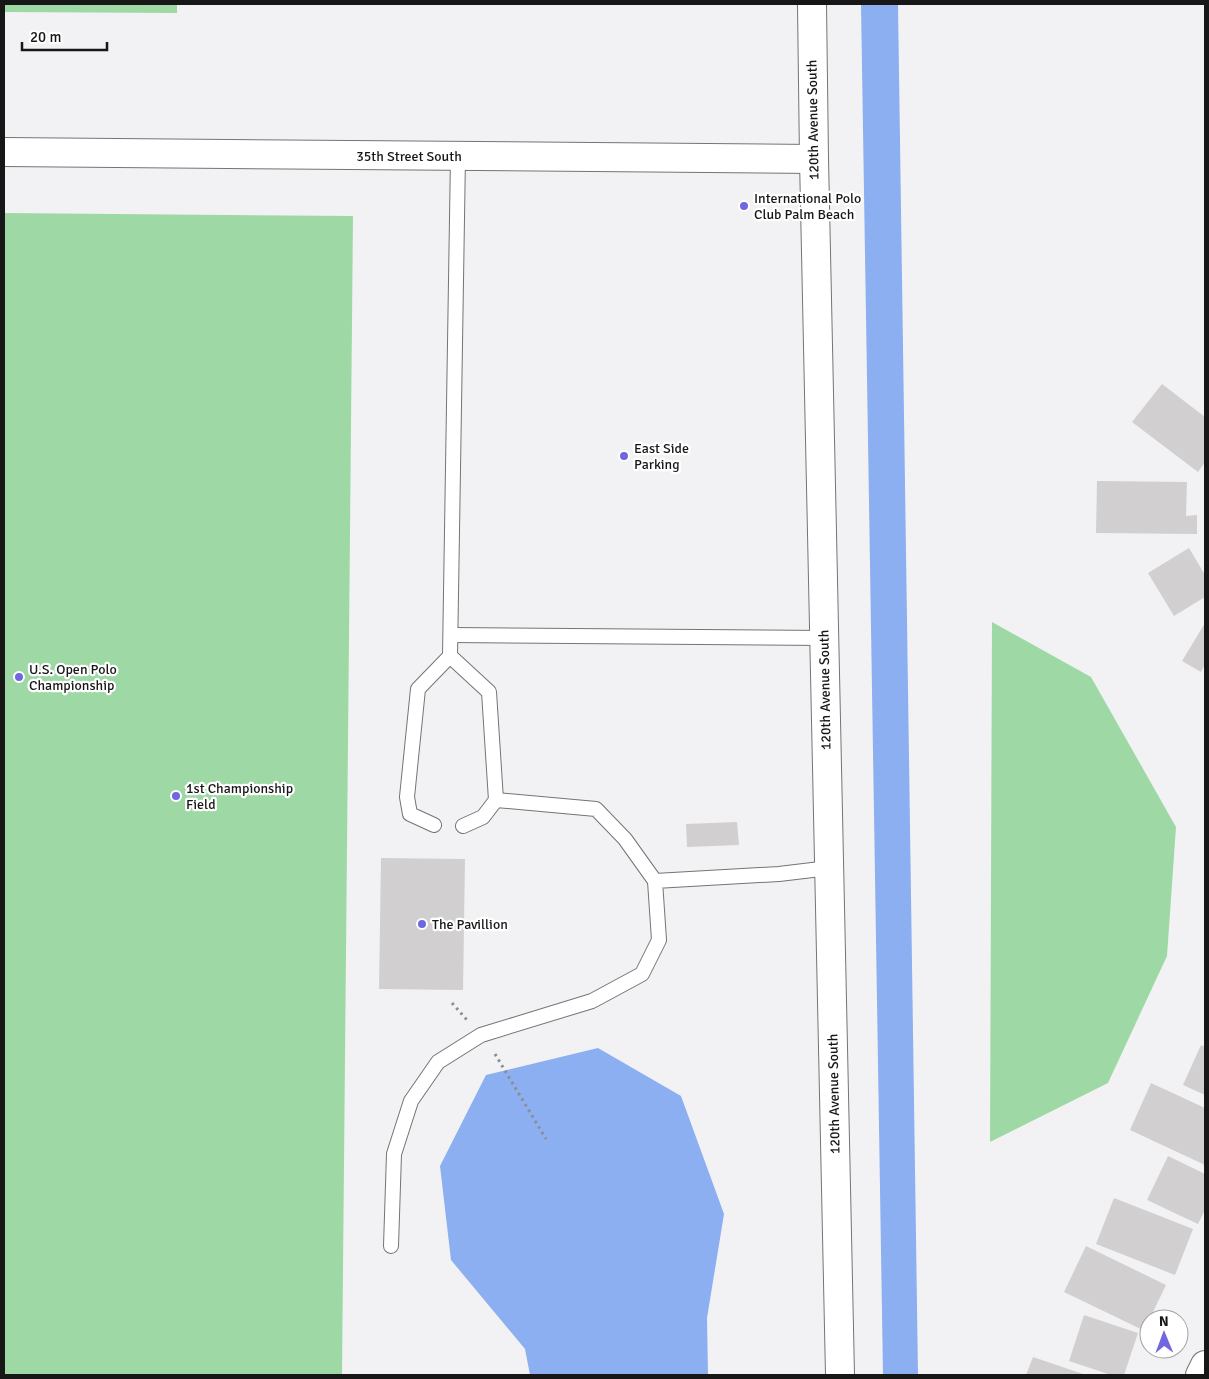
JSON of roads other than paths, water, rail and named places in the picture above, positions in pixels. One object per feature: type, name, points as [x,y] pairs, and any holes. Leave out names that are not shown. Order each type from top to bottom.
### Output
[{"type":"street","name":"120th Avenue South","points":[[812,4],[840,1375]]},
{"type":"street","name":"35th Street South","points":[[4,152],[814,160]]},
{"type":"street","points":[[1200,1375],[1205,1365]]},
{"type":"lane","points":[[434,825],[410,814],[407,796],[418,689],[450,656],[458,156]]},
{"type":"lane","points":[[451,635],[824,638]]},
{"type":"lane","points":[[450,656],[489,692],[496,800],[483,817],[463,826]]},
{"type":"lane","points":[[391,1246],[394,1154],[410,1101],[438,1062],[481,1035],[592,1001],[642,974],[659,940],[655,881],[626,839],[596,809],[496,800]]},
{"type":"lane","points":[[655,881],[779,874],[829,868]]},
{"type":"water","points":[[861,4],[898,4],[918,1375],[883,1375]]},
{"type":"water","points":[[598,1048],[681,1096],[724,1214],[707,1318],[708,1375],[530,1375],[525,1349],[451,1260],[440,1166],[486,1075]]},
{"type":"place","name":"International Polo Club Palm Beach","points":[[744,206]]},
{"type":"place","name":"East Side Parking","points":[[624,456]]},
{"type":"place","name":"U.S. Open Polo Championship","points":[[19,677]]},
{"type":"place","name":"1st Championship Field","points":[[176,796]]},
{"type":"place","name":"The Pavillion","points":[[422,924]]}]
